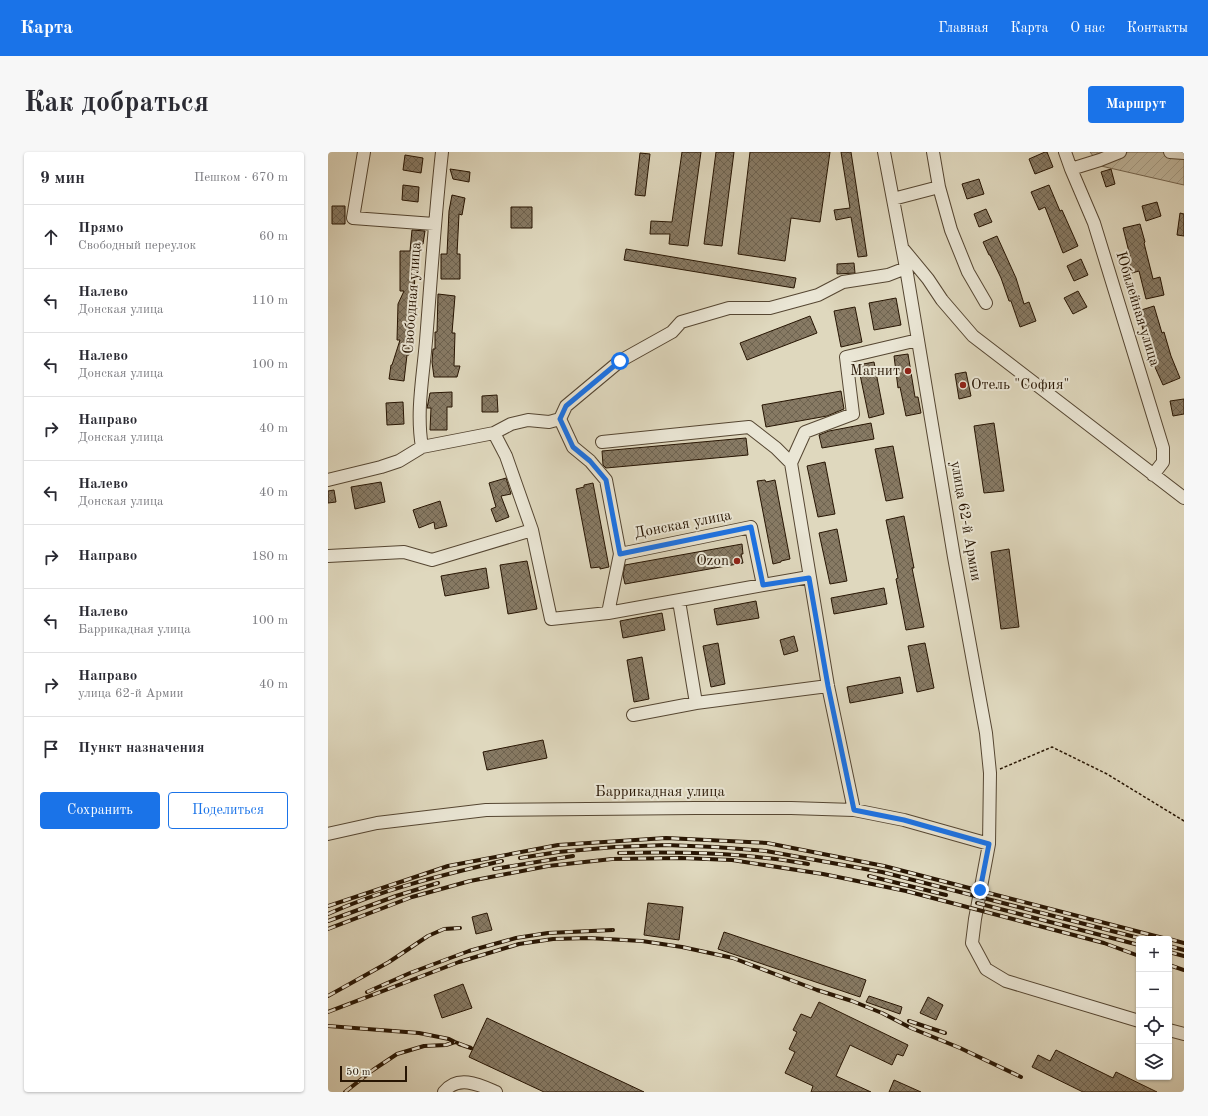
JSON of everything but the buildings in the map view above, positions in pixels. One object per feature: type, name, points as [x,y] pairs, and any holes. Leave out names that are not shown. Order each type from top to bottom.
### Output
[{"type":"street","points":[[364,152],[353,218],[434,224]]},
{"type":"street","name":"Свободная улица","points":[[422,447],[419,412],[426,342],[434,224],[442,152]]},
{"type":"street","name":"улица 62-й Армии","points":[[884,152],[906,268],[954,557],[986,733],[990,773],[989,844],[972,943],[986,969],[1006,981],[1136,1020]]},
{"type":"street","points":[[933,152],[951,230],[968,272],[986,303]]},
{"type":"street","name":"Юбилейная улица","points":[[1065,152],[1094,223],[1162,448],[1163,462],[1153,475]]},
{"type":"street","points":[[1071,169],[1099,156],[1120,152]]},
{"type":"street","points":[[1170,152],[1184,153]]},
{"type":"street","points":[[893,199],[940,187]]},
{"type":"street","points":[[902,247],[928,279],[942,300],[973,336],[1184,498]]},
{"type":"street","points":[[328,480],[381,468],[399,461],[422,447],[494,433],[511,424],[528,420],[550,422],[560,419],[566,406],[620,361],[672,332],[680,322],[728,308],[770,308],[818,296],[843,282],[888,276],[906,268]]},
{"type":"street","points":[[854,810],[828,686],[791,463],[804,432],[853,414],[846,358],[918,340]]},
{"type":"street","name":"Донская улица","points":[[560,419],[573,447],[590,461],[606,480],[620,554],[751,527],[763,585]]},
{"type":"street","points":[[602,442],[749,427],[776,448],[791,463]]},
{"type":"street","points":[[494,433],[506,456],[532,530],[551,619],[608,613],[809,578]]},
{"type":"street","points":[[328,556],[404,552],[432,560],[532,530]]},
{"type":"street","points":[[608,613],[620,554]]},
{"type":"street","points":[[679,601],[696,703]]},
{"type":"street","points":[[633,715],[696,703],[828,686]]},
{"type":"street","name":"Баррикадная улица","points":[[328,834],[377,822],[486,810],[695,808],[854,810],[904,820],[989,844]]},
{"type":"street","points":[[1172,1031],[1184,1034]]},
{"type":"street","points":[[444,1092],[448,1087],[460,1082],[474,1082],[496,1092]]},
{"type":"path","points":[[990,773],[1052,747],[1107,774],[1184,821]]},
{"type":"shaded area","points":[[1090,152],[1184,152],[1184,185],[1101,166]]},
{"type":"railway","points":[[328,906],[448,866],[558,845],[666,838],[767,843],[884,866],[1155,936]]},
{"type":"railway","points":[[520,858],[558,852],[615,847],[666,845],[766,851],[882,872],[1136,937]]},
{"type":"railway","points":[[619,853],[729,855],[776,859],[808,864]]},
{"type":"railway","points":[[494,869],[573,856]]},
{"type":"railway","points":[[328,929],[412,897],[470,881],[548,866],[612,859],[681,858],[732,860],[823,874],[906,891],[1104,943],[1136,955]]},
{"type":"railway","points":[[328,914],[392,890],[436,877],[502,861]]},
{"type":"railway","points":[[869,876],[946,895]]},
{"type":"railway","points":[[328,921],[396,896],[438,883]]},
{"type":"railway","points":[[977,903],[1136,944]]},
{"type":"railway","points":[[328,996],[389,962],[428,936],[444,929],[460,928]]},
{"type":"railway","points":[[367,992],[410,973],[469,951],[516,938],[548,933],[613,930]]},
{"type":"railway","points":[[328,1012],[459,962],[519,944],[553,939],[589,938],[642,941],[682,947],[733,958],[882,1013],[911,1028],[960,1048],[1021,1077]]},
{"type":"railway","points":[[1172,940],[1184,943]]},
{"type":"railway","points":[[1172,947],[1184,950]]},
{"type":"railway","points":[[1172,953],[1184,956]]},
{"type":"railway","points":[[1172,966],[1184,970]]},
{"type":"railway","points":[[909,1021],[945,1033]]},
{"type":"railway","points":[[328,1026],[419,1033],[449,1039],[455,1042]]},
{"type":"railway","points":[[345,1092],[373,1070],[397,1054],[424,1046],[446,1045],[455,1042],[471,1048],[459,1044]]},
{"type":"place","name":"Магнит","points":[[908,371]]},
{"type":"place","name":"Отель \"София\"","points":[[963,385]]},
{"type":"place","name":"Ozon","points":[[737,561]]},
{"type":"route","points":[[620,361],[566,406],[560,419],[573,447],[590,461],[606,480],[620,554],[751,527],[763,585],[809,578],[828,686],[854,810],[904,820],[989,844],[980,890]]}]
